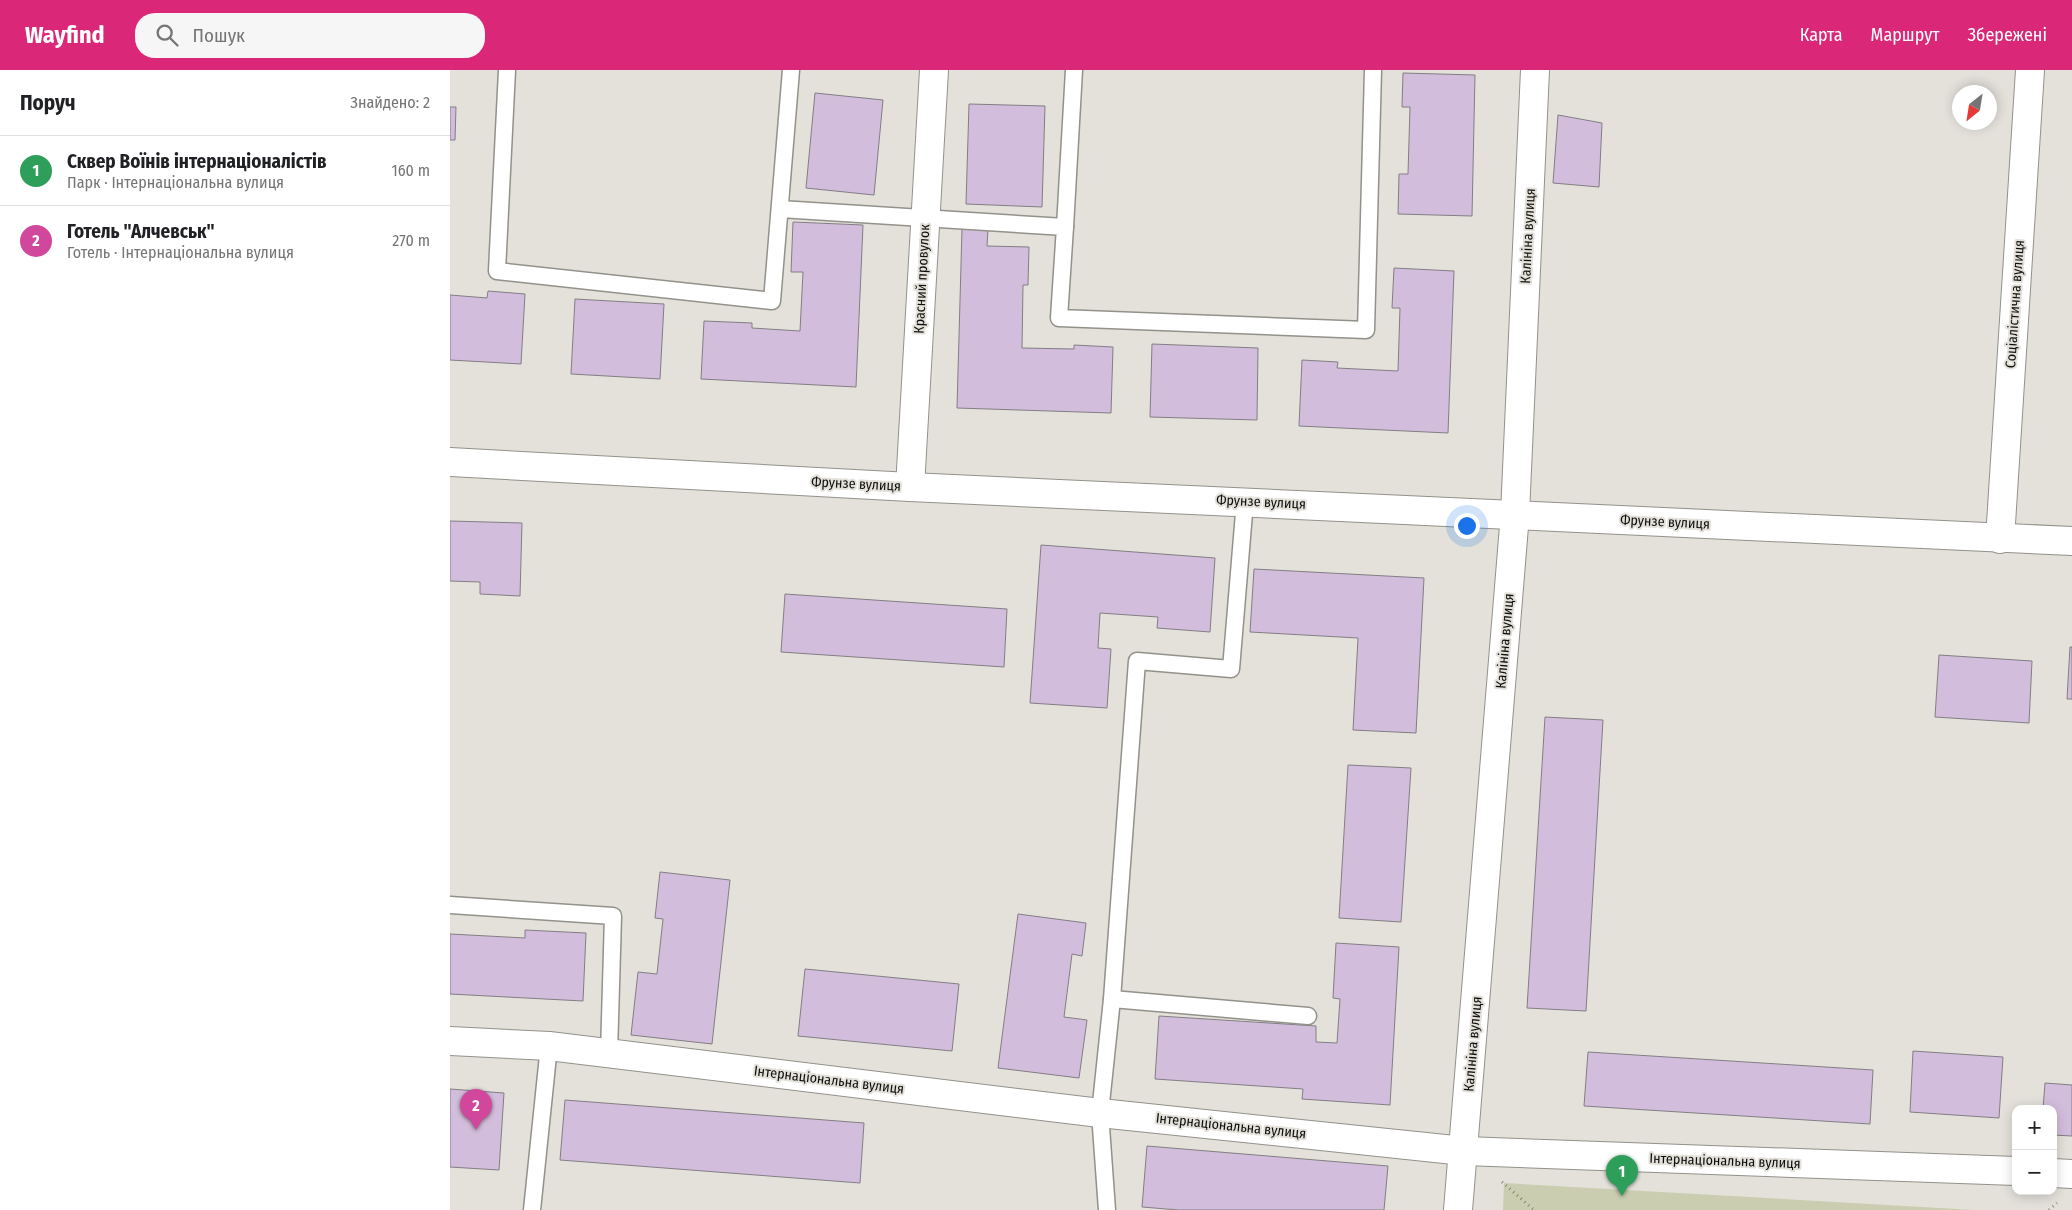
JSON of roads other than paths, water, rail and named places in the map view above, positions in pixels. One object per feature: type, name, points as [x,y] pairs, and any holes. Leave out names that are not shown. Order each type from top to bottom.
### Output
[{"type":"street","name":"Красний провулок","points":[[910,487],[934,70]]},
{"type":"street","name":"Калініна вулиця","points":[[1458,1210],[1516,514],[1535,70]]},
{"type":"street","name":"Соціалістична вулиця","points":[[2000,539],[2030,70]]},
{"type":"street","name":"Фрунзе вулиця","points":[[450,462],[910,487],[1245,501],[2072,541]]},
{"type":"street","name":"Інтернаціональна вулиця","points":[[450,1041],[549,1046],[1100,1113],[1464,1151],[2012,1171]]},
{"type":"street","points":[[2057,1173],[2072,1174]]},
{"type":"lane","points":[[507,70],[497,271],[772,300],[791,70]]},
{"type":"lane","points":[[1074,70],[1059,318],[1366,330],[1373,70]]},
{"type":"lane","points":[[780,209],[1065,227]]},
{"type":"lane","points":[[1108,1210],[1100,1113],[1112,999],[1137,661],[1231,669],[1245,501]]},
{"type":"lane","points":[[450,905],[614,916],[609,1054]]},
{"type":"lane","points":[[1112,999],[1308,1016]]},
{"type":"lane","points":[[532,1210],[549,1046]]},
{"type":"place","name":"Готель \"Алчевськ\"","points":[[476,1130]]},
{"type":"place","name":"Сквер Воїнів інтернаціоналістів","points":[[1622,1196]]}]
